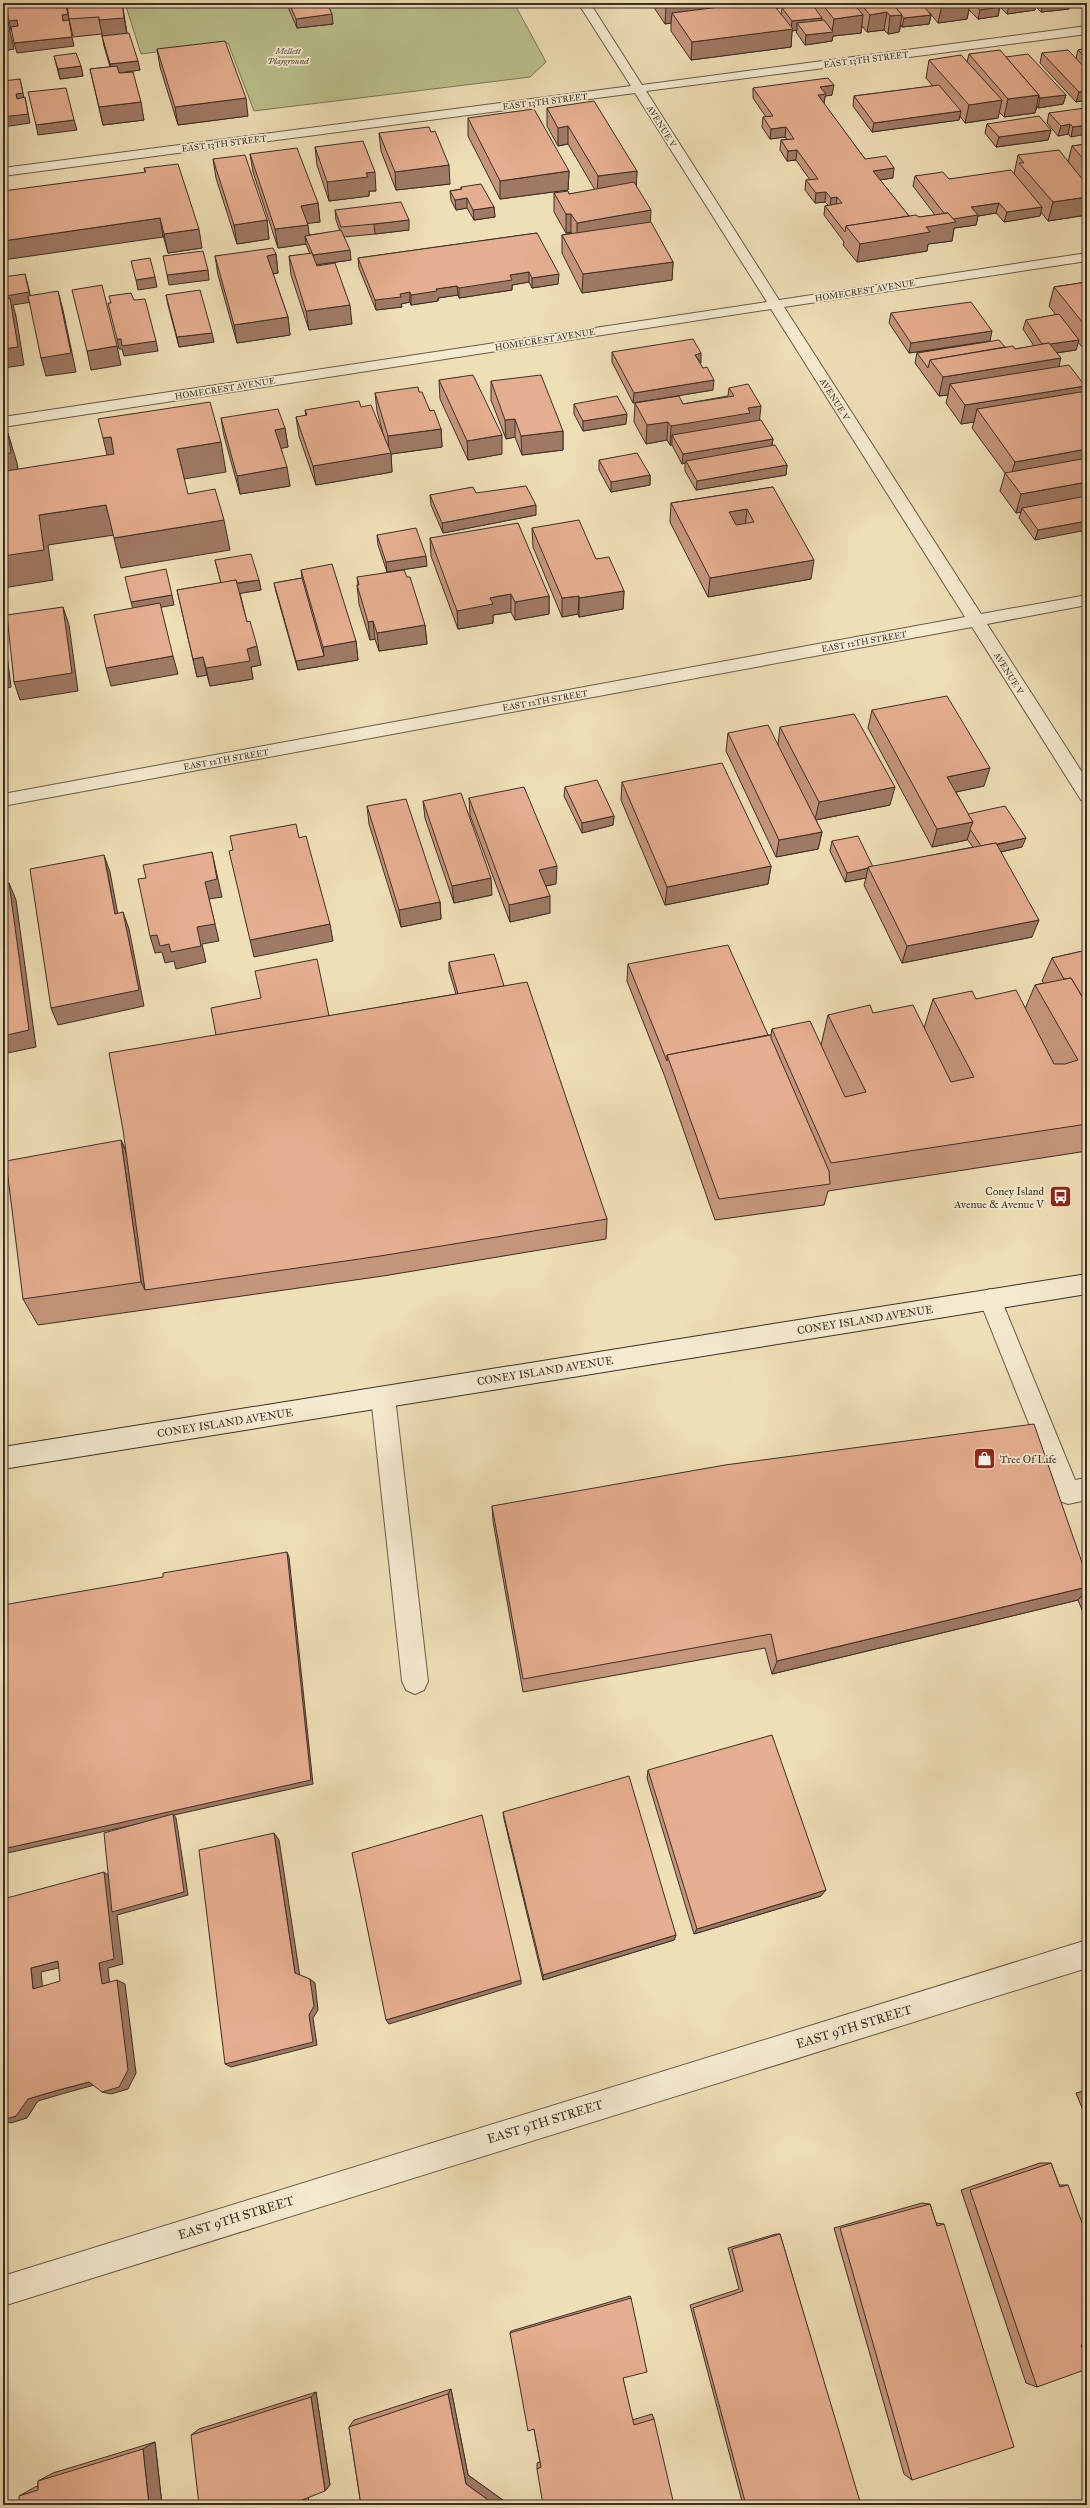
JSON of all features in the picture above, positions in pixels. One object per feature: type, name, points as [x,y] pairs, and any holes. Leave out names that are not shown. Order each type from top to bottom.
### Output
[{"type":"street","name":"AVENUE V","points":[[584,3],[1087,795]]},
{"type":"street","name":"EAST 13TH STREET","points":[[3,172],[1087,30]]},
{"type":"street","name":"HOMECREST AVENUE","points":[[3,422],[1087,257]]},
{"type":"street","name":"EAST 12TH STREET","points":[[3,800],[1087,600]]},
{"type":"street","name":"CONEY ISLAND AVENUE","points":[[3,1458],[1087,1284]]},
{"type":"street","points":[[990,1299],[1068,1493],[1087,1489]]},
{"type":"street","points":[[383,1397],[415,1681]]},
{"type":"street","name":"EAST 9TH STREET","points":[[3,2290],[1087,1954]]},
{"type":"green space","name":"Mellett Playground","points":[[125,3],[514,3],[546,62],[530,77],[254,111],[228,43],[141,54]]},
{"type":"building","points":[[3,3],[10,31],[3,32]]},
{"type":"building","points":[[65,3],[68,14],[62,15],[63,21],[69,20],[72,37],[14,43],[11,27],[18,26],[17,20],[9,21],[5,4]]},
{"type":"building","points":[[67,3],[122,3],[124,18],[99,20],[99,17],[69,19]]},
{"type":"building","points":[[289,3],[327,3],[332,14],[296,19]]},
{"type":"building","points":[[664,3],[691,3],[666,6]]},
{"type":"building","points":[[751,3],[772,3],[793,29],[692,42],[672,13]]},
{"type":"building","points":[[821,3],[853,3],[863,15],[834,19]]},
{"type":"building","points":[[860,3],[892,3],[902,15],[890,16],[887,12],[870,15]]},
{"type":"building","points":[[892,3],[921,3],[931,15],[904,18]]},
{"type":"building","points":[[940,3],[957,3],[942,5]]},
{"type":"building","points":[[973,3],[996,3],[1000,7],[980,10]]},
{"type":"building","points":[[1007,3],[1020,3],[1009,5]]},
{"type":"building","points":[[812,4],[822,18],[792,21],[782,8]]},
{"type":"building","points":[[824,20],[833,32],[806,35],[797,23]]},
{"type":"building","points":[[129,33],[138,61],[110,64],[102,36]]},
{"type":"building","points":[[225,41],[246,98],[175,107],[157,49]]},
{"type":"building","points":[[1087,48],[1087,59],[1078,50]]},
{"type":"building","points":[[1000,50],[1039,95],[1008,99],[969,54]]},
{"type":"building","points":[[1068,50],[1087,70],[1087,91],[1079,92],[1042,53]]},
{"type":"building","points":[[76,53],[81,66],[58,69],[54,56]]},
{"type":"building","points":[[1028,54],[1066,95],[1040,98],[1006,57]]},
{"type":"building","points":[[961,55],[1002,100],[969,105],[929,60]]},
{"type":"building","points":[[117,66],[119,73],[133,72],[141,102],[99,107],[90,69]]},
{"type":"building","points":[[828,78],[834,85],[820,87],[826,94],[818,95],[865,159],[886,156],[894,168],[873,171],[909,216],[846,226],[845,232],[825,206],[842,203],[837,197],[831,198],[826,192],[816,193],[806,180],[818,179],[797,150],[788,151],[781,140],[794,139],[786,127],[771,129],[763,117],[773,116],[753,88]]},
{"type":"building","points":[[20,79],[23,93],[16,94],[17,99],[25,97],[28,114],[3,117],[3,81]]},
{"type":"building","points":[[939,85],[961,111],[874,123],[854,96]]},
{"type":"building","points":[[66,88],[74,120],[36,125],[28,92]]},
{"type":"building","points":[[594,101],[637,171],[598,176],[568,126],[558,128],[547,108]]},
{"type":"building","points":[[1085,108],[1087,110],[1087,125],[1073,127],[1070,124],[1061,126],[1049,113]]},
{"type":"building","points":[[534,109],[569,171],[500,181],[468,118]]},
{"type":"building","points":[[1039,116],[1051,130],[999,137],[987,124]]},
{"type":"building","points":[[429,127],[431,132],[435,131],[449,165],[395,172],[379,133]]},
{"type":"building","points":[[363,141],[375,172],[366,173],[368,177],[327,182],[315,147]]},
{"type":"building","points":[[1087,144],[1087,163],[1072,146]]},
{"type":"building","points":[[297,148],[318,203],[301,206],[308,225],[275,229],[250,154]]},
{"type":"building","points":[[1059,150],[1087,185],[1087,197],[1053,202],[1019,163],[1024,163],[1018,155]]},
{"type":"building","points":[[245,155],[267,220],[234,225],[213,159]]},
{"type":"building","points":[[178,164],[199,229],[164,234],[160,218],[3,241],[3,191],[146,172],[144,168]]},
{"type":"building","points":[[1011,170],[1042,207],[1007,212],[999,203],[971,207],[978,215],[953,219],[948,213],[944,213],[915,176],[943,172],[949,179]]},
{"type":"building","points":[[634,182],[651,210],[577,223],[571,214],[566,214],[554,193],[568,191],[569,194]]},
{"type":"building","points":[[481,184],[494,207],[473,210],[467,198],[455,200],[450,191],[462,189],[461,187]]},
{"type":"building","points":[[401,202],[409,220],[341,227],[335,210]]},
{"type":"building","points":[[948,213],[956,222],[926,227],[930,232],[860,244],[846,226],[916,215],[919,217]]},
{"type":"building","points":[[651,222],[673,262],[583,274],[562,235]]},
{"type":"building","points":[[341,230],[350,250],[313,255],[305,236]]},
{"type":"building","points":[[537,233],[559,274],[532,278],[529,272],[510,275],[512,280],[459,288],[457,286],[436,289],[437,291],[411,295],[410,292],[400,294],[401,297],[375,300],[358,258]]},
{"type":"building","points":[[273,248],[276,254],[267,256],[288,317],[234,325],[215,256]]},
{"type":"building","points":[[203,251],[208,270],[167,275],[163,256]]},
{"type":"building","points":[[312,253],[317,266],[335,263],[350,305],[306,311],[289,256]]},
{"type":"building","points":[[150,258],[155,277],[136,280],[131,261]]},
{"type":"building","points":[[25,274],[29,292],[6,296],[3,277]]},
{"type":"building","points":[[1087,282],[1087,328],[1054,287]]},
{"type":"building","points":[[102,285],[117,346],[87,351],[72,290]]},
{"type":"building","points":[[200,290],[212,333],[177,337],[166,295]]},
{"type":"building","points":[[58,291],[71,353],[41,358],[28,296]]},
{"type":"building","points":[[131,293],[134,300],[145,299],[156,341],[122,346],[121,339],[117,339],[108,303],[111,303],[109,296]]},
{"type":"building","points":[[10,298],[18,347],[3,349],[3,299]]},
{"type":"building","points":[[971,302],[992,331],[911,343],[891,313]]},
{"type":"building","points":[[1059,314],[1079,340],[1042,344],[1026,320]]},
{"type":"building","points":[[693,339],[701,353],[695,355],[703,368],[707,367],[714,380],[634,393],[612,352]]},
{"type":"building","points":[[999,340],[1005,347],[930,360],[928,368],[917,353]]},
{"type":"building","points":[[1049,343],[1061,358],[943,377],[930,360],[1013,346],[1015,349]]},
{"type":"building","points":[[1069,365],[1085,386],[965,405],[950,384]]},
{"type":"building","points":[[473,375],[502,435],[467,441],[439,380]]},
{"type":"building","points":[[541,375],[563,431],[521,436],[515,419],[505,420],[491,381]]},
{"type":"building","points":[[748,384],[761,406],[748,408],[750,413],[671,426],[668,422],[647,425],[635,403],[679,396],[683,404],[734,396],[729,388]]},
{"type":"building","points":[[418,387],[419,392],[422,392],[430,411],[434,410],[441,429],[388,436],[375,393]]},
{"type":"building","points":[[1087,391],[1087,449],[1015,462],[977,409]]},
{"type":"building","points":[[617,396],[627,414],[583,421],[574,404]]},
{"type":"building","points":[[359,401],[361,407],[371,405],[391,453],[313,466],[296,417],[307,415],[305,410]]},
{"type":"building","points":[[210,402],[221,442],[177,449],[188,494],[215,489],[224,520],[114,538],[106,505],[39,515],[44,550],[3,556],[3,455],[6,471],[114,454],[111,437],[103,438],[98,419]]},
{"type":"building","points":[[278,409],[285,428],[275,430],[287,467],[237,476],[221,418]]},
{"type":"building","points":[[761,420],[773,439],[683,454],[672,435]]},
{"type":"building","points":[[8,433],[11,453],[3,454],[3,434]]},
{"type":"building","points":[[775,445],[787,465],[697,481],[686,461]]},
{"type":"building","points":[[637,453],[650,475],[611,482],[599,460]]},
{"type":"building","points":[[1087,458],[1087,482],[1021,494],[1005,473]]},
{"type":"building","points":[[526,486],[536,505],[442,523],[430,495],[473,487],[476,493]]},
{"type":"building","points":[[773,487],[814,560],[710,578],[671,503]],"holes":[[[747,509],[754,522],[736,525],[729,512]]]},
{"type":"building","points":[[1087,496],[1087,521],[1038,530],[1022,508]]},
{"type":"building","points":[[579,520],[596,559],[609,557],[624,591],[579,598],[579,596],[562,598],[532,528]]},
{"type":"building","points":[[518,523],[549,596],[515,602],[511,594],[490,598],[493,604],[457,611],[430,538]]},
{"type":"building","points":[[416,528],[426,556],[386,562],[377,535]]},
{"type":"building","points":[[251,554],[259,580],[237,583],[236,580],[221,583],[215,560]]},
{"type":"building","points":[[332,564],[356,641],[323,647],[301,570]]},
{"type":"building","points":[[166,569],[172,595],[131,602],[125,577]]},
{"type":"building","points":[[404,570],[407,577],[410,577],[425,625],[377,633],[373,621],[368,622],[357,585],[359,585],[357,577]]},
{"type":"building","points":[[302,578],[324,656],[296,661],[274,583]]},
{"type":"building","points":[[236,580],[247,622],[250,621],[257,646],[247,649],[250,661],[206,668],[203,657],[193,659],[177,590]]},
{"type":"building","points":[[160,603],[173,656],[106,668],[94,615]]},
{"type":"building","points":[[63,607],[72,673],[14,682],[7,615]]},
{"type":"building","points":[[3,655],[5,669],[3,669]]},
{"type":"building","points":[[947,696],[990,768],[947,777],[973,822],[937,829],[872,710]]},
{"type":"building","points":[[854,714],[895,787],[819,802],[780,727]]},
{"type":"building","points":[[768,725],[822,832],[779,840],[728,733]]},
{"type":"building","points":[[722,763],[771,866],[667,887],[622,782]]},
{"type":"building","points":[[597,780],[614,816],[582,823],[565,787]]},
{"type":"building","points":[[524,787],[557,866],[539,870],[550,896],[509,905],[469,798]]},
{"type":"building","points":[[461,793],[491,878],[452,886],[423,801]]},
{"type":"building","points":[[406,799],[440,902],[399,910],[367,806]]},
{"type":"building","points":[[1005,806],[1026,838],[981,846],[970,829],[973,822],[968,814]]},
{"type":"building","points":[[296,824],[299,838],[306,836],[330,924],[250,940],[229,851],[233,850],[230,836]]},
{"type":"building","points":[[858,836],[873,867],[847,873],[832,841]]},
{"type":"building","points":[[996,843],[1039,920],[907,946],[868,867]]},
{"type":"building","points":[[212,852],[217,879],[205,882],[215,924],[197,927],[201,946],[171,952],[169,944],[160,946],[157,935],[150,936],[138,879],[146,878],[143,865]]},
{"type":"building","points":[[104,855],[115,914],[123,912],[139,990],[51,1008],[30,869]]},
{"type":"building","points":[[9,883],[29,1030],[3,1036],[3,884]]},
{"type":"building","points":[[728,945],[768,1035],[667,1055],[667,1061],[628,964]]},
{"type":"building","points":[[1087,950],[1087,1005],[1071,978],[1064,979],[1052,958]]},
{"type":"building","points":[[494,954],[504,986],[458,994],[449,962]]},
{"type":"building","points":[[317,959],[329,1016],[216,1035],[211,1008],[261,998],[255,971]]},
{"type":"building","points":[[1071,978],[1087,1005],[1087,1124],[831,1163],[772,1029],[810,1021],[845,1097],[866,1092],[828,1015],[870,1005],[873,1013],[913,1005],[951,1082],[974,1077],[933,999],[972,991],[976,999],[1016,990],[1054,1064],[1065,1064],[1078,1060],[1035,985]]},
{"type":"building","points":[[527,982],[607,1219],[380,1256],[145,1290],[123,1130],[109,1053]]},
{"type":"building","points":[[771,1035],[829,1171],[830,1184],[719,1199],[667,1055]]},
{"type":"building","points":[[121,1140],[141,1282],[23,1299],[6,1161]]},
{"type":"building","points":[[1034,1424],[1087,1577],[1087,1587],[777,1661],[771,1634],[523,1679],[492,1506],[725,1465]]},
{"type":"building","points":[[287,1552],[311,1780],[3,1849],[3,1605],[163,1577],[163,1573]]},
{"type":"building","points":[[772,1735],[826,1890],[697,1929],[648,1770]]},
{"type":"building","points":[[629,1776],[676,1935],[543,1975],[503,1812]]},
{"type":"building","points":[[173,1814],[184,1892],[112,1912],[104,1833]]},
{"type":"building","points":[[482,1815],[521,1980],[386,2020],[352,1853]]},
{"type":"building","points":[[274,1833],[295,1973],[310,1979],[314,2006],[309,2015],[313,2042],[225,2064],[199,1850]]},
{"type":"building","points":[[104,1872],[114,1959],[99,1963],[102,1984],[117,1980],[128,2070],[119,2087],[102,2092],[89,2082],[55,2091],[28,2099],[16,2116],[3,2120],[3,1899]],"holes":[[[58,1961],[60,1981],[33,1989],[31,1968]]]},
{"type":"building","points":[[1051,2163],[1060,2187],[1068,2185],[1087,2236],[1087,2344],[1081,2345],[1087,2361],[1087,2369],[1037,2387],[970,2190]]},
{"type":"building","points":[[930,2204],[937,2226],[944,2224],[1014,2447],[912,2480],[840,2228]]},
{"type":"building","points":[[780,2234],[861,2505],[746,2505],[693,2308],[743,2291],[732,2249]]},
{"type":"building","points":[[631,2298],[647,2372],[623,2378],[634,2425],[654,2419],[674,2505],[543,2505],[537,2469],[541,2467],[534,2429],[528,2431],[510,2333]]},
{"type":"building","points":[[448,2394],[466,2484],[495,2505],[361,2505],[349,2427]]},
{"type":"building","points":[[311,2397],[325,2491],[302,2500],[303,2505],[199,2505],[191,2435]]},
{"type":"building","points":[[143,2449],[149,2505],[19,2505],[19,2496],[38,2490],[38,2481]]},
{"type":"place","name":"Coney Island Avenue & Avenue V","points":[[1060,1197]]},
{"type":"place","name":"Tree Of Life","points":[[985,1459]]}]
